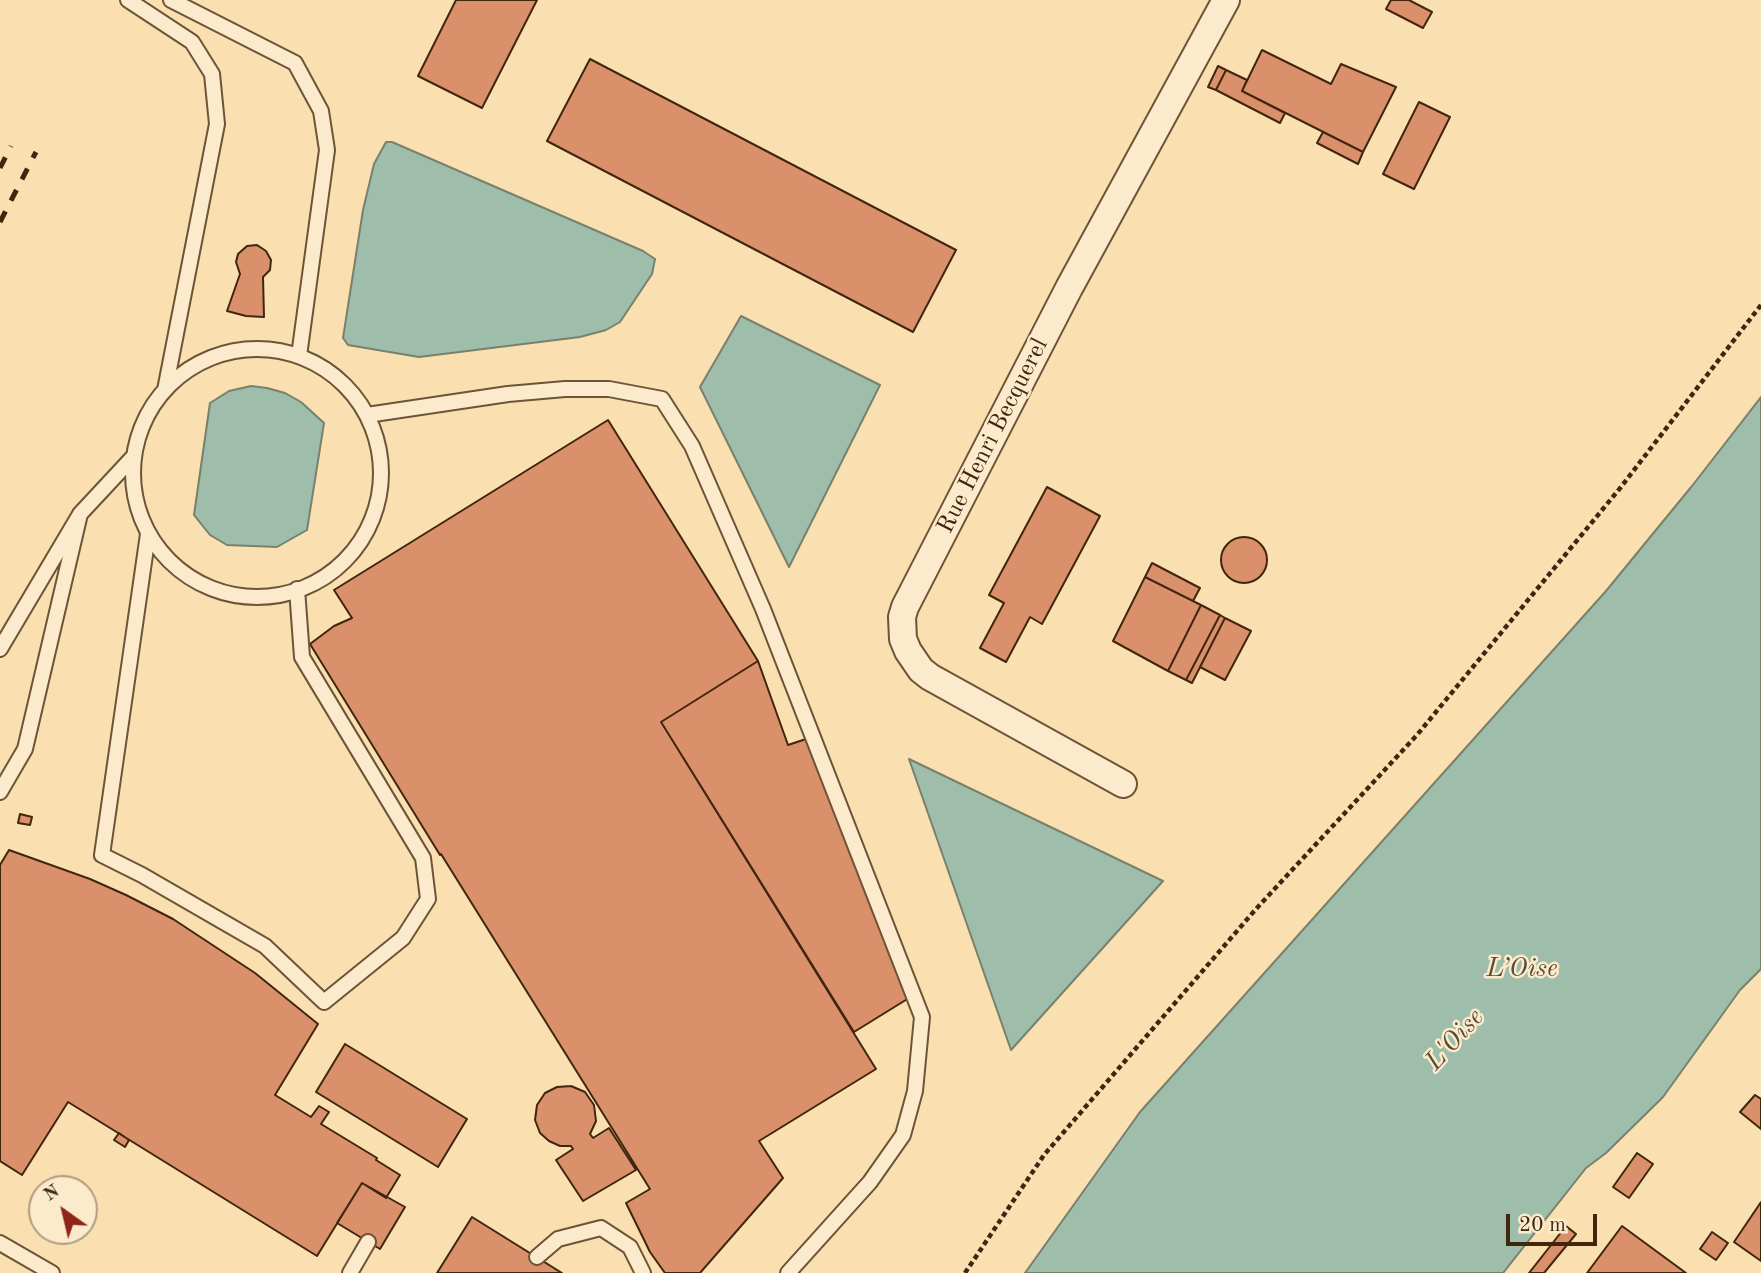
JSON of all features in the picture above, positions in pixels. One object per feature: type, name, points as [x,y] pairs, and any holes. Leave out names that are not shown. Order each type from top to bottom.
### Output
[{"type":"street","name":"Rue Henri Becquerel","points":[[1123,785],[930,677],[921,670],[908,651],[903,639],[902,617],[1069,288],[1226,0]]},
{"type":"lane","points":[[128,0],[192,42],[212,74],[217,124],[165,390]]},
{"type":"lane","points":[[171,0],[295,63],[321,111],[327,150],[299,356]]},
{"type":"lane","points":[[263,349],[299,356],[334,376],[349,390],[367,415],[379,449],[381,485],[372,521],[353,552],[326,577],[288,594],[248,597],[208,588],[174,566],[148,534],[134,496],[134,456],[144,421],[165,390],[193,367],[226,353],[263,349]]},
{"type":"lane","points":[[367,415],[508,394],[565,389],[609,389],[662,399],[692,446],[763,609],[922,1017],[915,1091],[903,1135],[870,1182],[788,1273]]},
{"type":"lane","points":[[0,649],[80,514],[134,456]]},
{"type":"lane","points":[[0,792],[25,749],[80,514]]},
{"type":"lane","points":[[148,534],[102,855],[265,946],[324,1002],[403,939],[428,899],[423,858],[302,657],[297,589]]},
{"type":"lane","points":[[537,1257],[558,1239],[601,1228],[630,1247],[643,1273]]},
{"type":"lane","points":[[350,1273],[368,1242]]},
{"type":"lane","points":[[0,1243],[52,1273]]},
{"type":"path","points":[[965,1273],[1044,1155],[1256,909],[1417,735],[1620,487],[1761,305]]},
{"type":"water","points":[[386,142],[392,142],[643,251],[655,259],[652,274],[620,322],[606,330],[580,337],[419,357],[348,345],[343,338],[363,210],[374,164]]},
{"type":"water","points":[[741,316],[880,385],[789,567],[700,387]]},
{"type":"water","points":[[251,386],[285,393],[301,402],[324,423],[307,530],[277,547],[227,545],[210,535],[194,515],[210,403],[229,391]]},
{"type":"water","name":"L’Oise","points":[[1761,397],[1761,969],[1740,990],[1663,1097],[1606,1153],[1586,1168],[1503,1273],[1025,1273],[1140,1112],[1606,591]]},
{"type":"water","points":[[909,759],[1163,881],[1011,1050]]},
{"type":"building","points":[[456,0],[537,0],[482,108],[418,76]]},
{"type":"building","points":[[1391,0],[1409,0],[1432,12],[1423,28],[1386,9]]},
{"type":"building","points":[[1262,50],[1331,84],[1341,64],[1396,87],[1363,152],[1242,91]]},
{"type":"building","points":[[590,59],[956,250],[913,332],[547,141]]},
{"type":"building","points":[[1218,66],[1226,70],[1216,90],[1208,87]]},
{"type":"building","points":[[1226,70],[1247,80],[1242,91],[1285,113],[1280,123],[1216,90]]},
{"type":"building","points":[[1419,102],[1450,117],[1414,189],[1383,174]]},
{"type":"building","points":[[1323,132],[1363,152],[1358,164],[1317,143]]},
{"type":"building","points":[[257,245],[266,251],[271,260],[270,270],[263,277],[264,317],[227,311],[240,274],[236,262],[238,254],[247,246]]},
{"type":"building","points":[[608,420],[758,661],[661,722],[876,1069],[759,1141],[783,1178],[700,1273],[665,1273],[650,1252],[626,1203],[650,1189],[310,644],[334,626],[352,618],[334,590]]},
{"type":"building","points":[[1047,487],[1100,516],[1042,624],[1030,617],[1006,662],[980,648],[1004,603],[989,595]]},
{"type":"building","points":[[1244,537],[1260,544],[1267,560],[1260,576],[1244,583],[1228,576],[1221,560],[1228,544]]},
{"type":"building","points":[[1152,563],[1200,588],[1193,601],[1145,577]]},
{"type":"building","points":[[1145,577],[1201,605],[1168,671],[1113,641]]},
{"type":"building","points":[[1201,605],[1220,615],[1186,680],[1168,671]]},
{"type":"building","points":[[1220,615],[1225,618],[1192,683],[1186,680]]},
{"type":"building","points":[[1225,618],[1251,631],[1225,680],[1200,667]]},
{"type":"building","points":[[758,661],[788,745],[809,738],[909,998],[854,1032],[661,722]]},
{"type":"building","points":[[20,814],[32,817],[30,825],[18,823]]},
{"type":"building","points":[[9,850],[90,879],[173,919],[255,973],[318,1024],[275,1095],[311,1117],[319,1106],[329,1112],[321,1124],[400,1175],[386,1198],[362,1183],[317,1256],[68,1102],[22,1175],[0,1161],[0,865]]},
{"type":"building","points":[[345,1044],[467,1119],[438,1167],[316,1092]]},
{"type":"building","points":[[571,1086],[585,1092],[594,1105],[596,1121],[590,1134],[593,1138],[609,1128],[636,1170],[583,1201],[556,1160],[573,1149],[571,1146],[560,1146],[549,1141],[540,1133],[535,1120],[537,1105],[545,1093],[557,1087]]},
{"type":"building","points":[[1755,1095],[1761,1099],[1761,1129],[1740,1112]]},
{"type":"building","points":[[119,1133],[129,1140],[125,1147],[114,1140]]},
{"type":"building","points":[[1637,1153],[1653,1164],[1629,1198],[1613,1187]]},
{"type":"building","points":[[362,1183],[405,1207],[380,1249],[337,1223]]},
{"type":"building","points":[[1761,1202],[1761,1261],[1734,1242]]},
{"type":"building","points":[[472,1217],[562,1273],[437,1273]]},
{"type":"building","points":[[1566,1226],[1576,1234],[1544,1273],[1529,1273]]},
{"type":"building","points":[[1622,1226],[1686,1273],[1587,1273]]},
{"type":"building","points":[[1712,1232],[1728,1243],[1716,1260],[1700,1249]]},
{"type":"railway","points":[[0,168],[11,146]]},
{"type":"railway","points":[[0,222],[36,152]]},
{"type":"water label","name":"L'Oise","points":[[1455,1040]]}]
